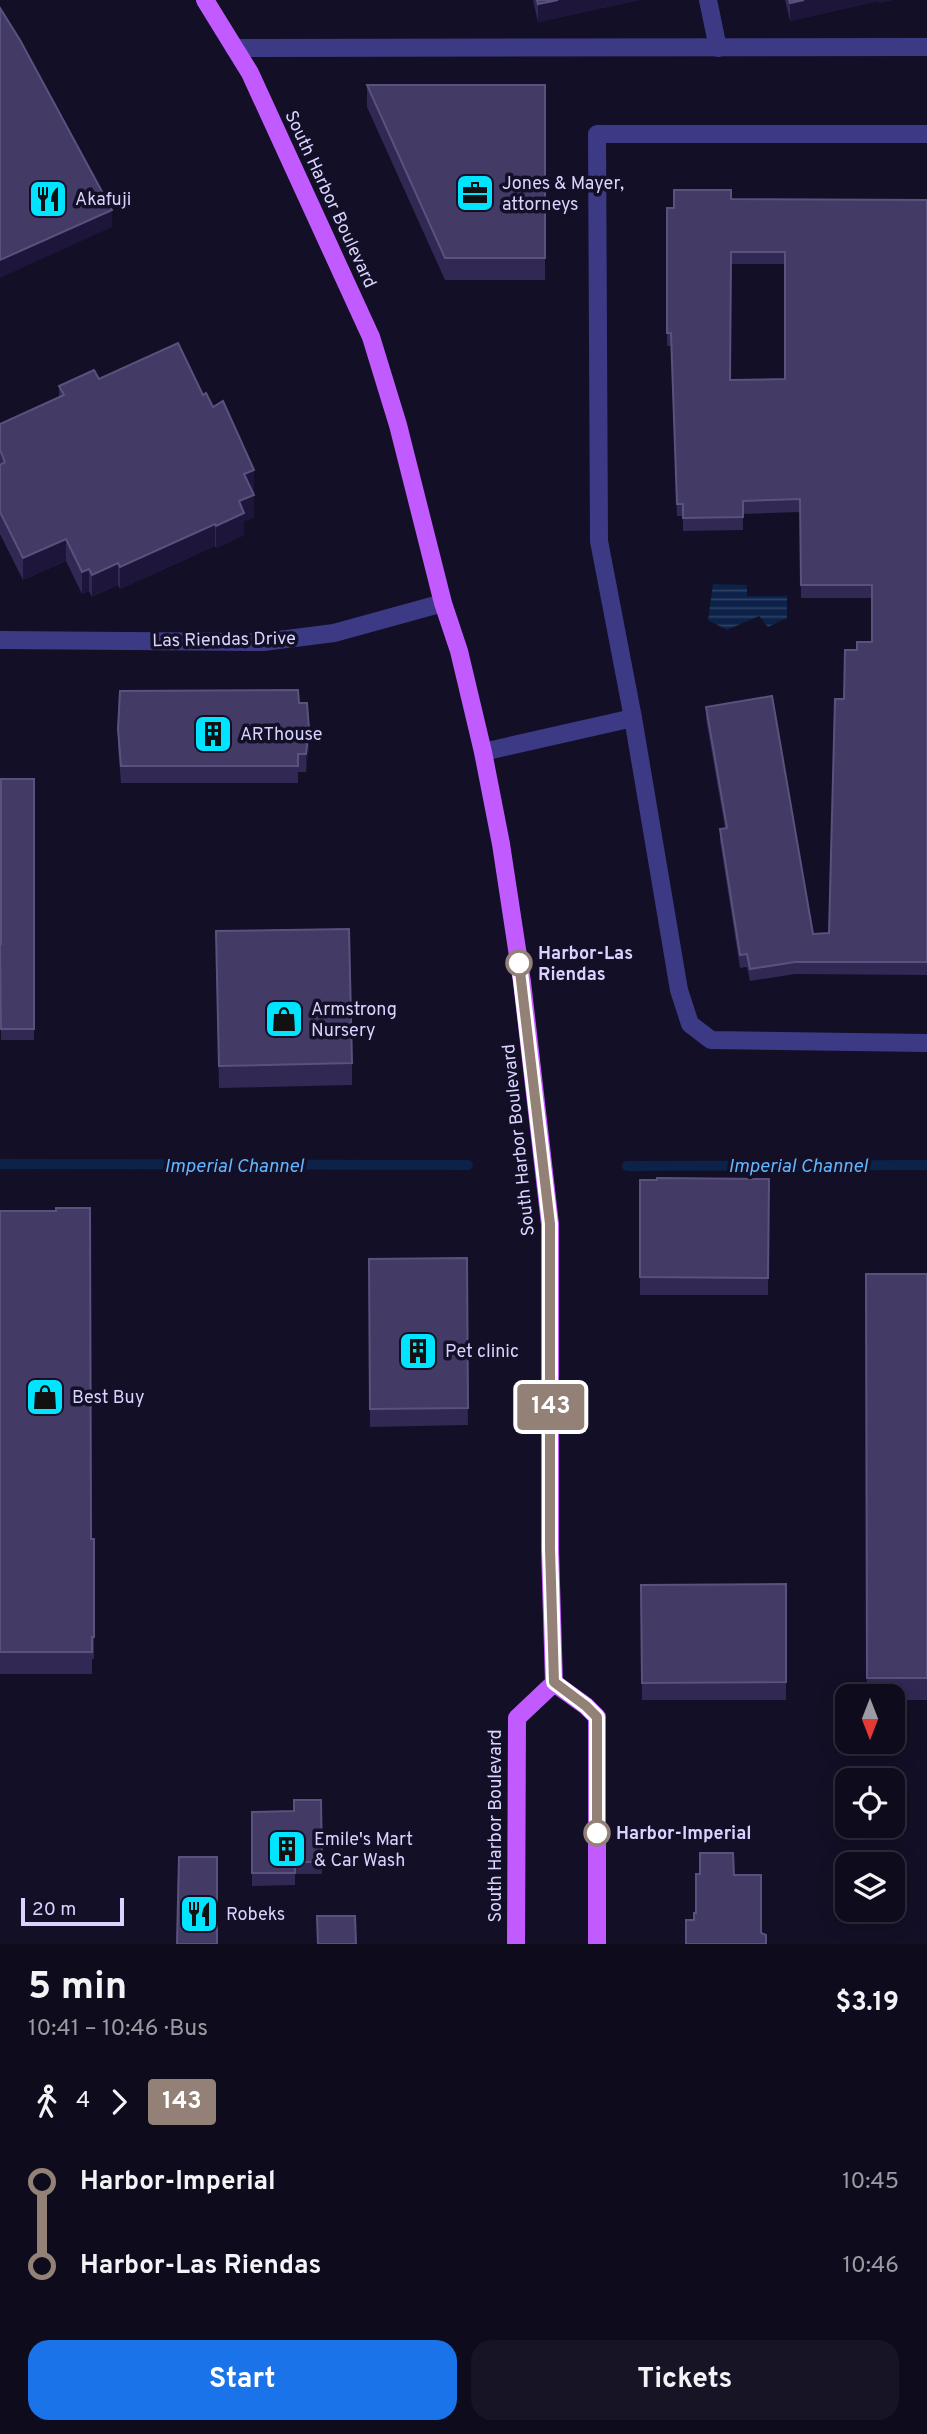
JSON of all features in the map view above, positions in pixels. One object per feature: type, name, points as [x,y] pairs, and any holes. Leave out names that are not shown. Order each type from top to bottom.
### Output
[{"type":"main road","name":"South Harbor Boulevard","points":[[205,0],[250,73],[370,337],[398,425],[443,603],[459,651],[501,844],[522,982],[550,1224],[550,1549],[554,1682],[517,1718],[516,1944]]},
{"type":"main road","points":[[554,1682],[597,1717],[597,1944]]},
{"type":"street","points":[[708,0],[718,48]]},
{"type":"street","points":[[234,48],[927,47]]},
{"type":"street","points":[[927,134],[597,134],[599,541],[633,718],[679,990],[690,1024],[711,1040],[927,1043]]},
{"type":"street","name":"Las Riendas Drive","points":[[0,640],[276,641],[334,633],[443,603]]},
{"type":"street","points":[[483,752],[633,718]]},
{"type":"water","points":[[713,584],[747,585],[747,596],[787,596],[787,618],[768,627],[759,616],[727,630],[708,620]]},
{"type":"building","points":[[537,0],[558,0],[538,4]]},
{"type":"building","points":[[0,8],[112,210],[0,260]]},
{"type":"building","name":"Jones & Mayer, attorneys","points":[[367,85],[545,85],[545,258],[445,258]]},
{"type":"building","points":[[674,190],[731,190],[731,199],[927,200],[927,962],[795,962],[750,969],[747,954],[740,955],[720,829],[727,828],[706,707],[772,696],[813,934],[829,933],[835,699],[844,699],[845,650],[857,650],[857,642],[872,642],[872,585],[801,585],[800,499],[743,501],[743,517],[683,518],[683,504],[677,504],[671,333],[667,333],[667,208],[674,208]],"holes":[[[731,252],[785,252],[785,379],[730,380]]]},
{"type":"building","points":[[178,343],[203,395],[206,393],[213,407],[223,401],[254,470],[244,474],[254,495],[239,501],[244,513],[120,567],[118,563],[92,575],[89,569],[82,572],[66,539],[23,558],[0,512],[0,465],[5,462],[0,450],[0,424],[64,395],[59,386],[94,370],[99,379]]},
{"type":"building","name":"ARThouse","points":[[298,690],[299,703],[307,703],[309,729],[306,754],[298,754],[298,766],[121,766],[118,729],[120,691]]},
{"type":"building","points":[[1,779],[34,779],[34,1029],[1,1029]]},
{"type":"building","name":"Armstrong Nursery","points":[[349,929],[352,1063],[219,1066],[216,931]]},
{"type":"building","points":[[769,1179],[768,1278],[640,1277],[640,1180]]},
{"type":"building","name":"Best Buy","points":[[56,1208],[90,1208],[94,1637],[92,1652],[0,1652],[0,1211],[56,1211]]},
{"type":"building","name":"Pet clinic","points":[[467,1258],[468,1408],[370,1409],[369,1259]]},
{"type":"building","points":[[866,1274],[927,1274],[927,1678],[867,1678]]},
{"type":"building","points":[[786,1584],[786,1682],[642,1683],[641,1585]]},
{"type":"building","name":"Emile's Mart & Car Wash","points":[[294,1800],[321,1800],[322,1862],[295,1862],[295,1873],[252,1873],[252,1812],[294,1811]]},
{"type":"building","points":[[700,1853],[733,1853],[734,1875],[761,1875],[761,1933],[766,1935],[766,1944],[686,1944],[686,1920],[694,1920],[696,1913],[696,1874],[700,1874]]},
{"type":"building","points":[[179,1857],[217,1857],[217,1944],[177,1944]]},
{"type":"building","points":[[317,1916],[355,1916],[356,1944],[318,1944]]},
{"type":"waterway","name":"Imperial Channel","points":[[0,1164],[468,1165]]},
{"type":"waterway","name":"Imperial Channel","points":[[627,1166],[927,1165]]},
{"type":"bus line","name":"143","points":[[519,963],[550,1224],[550,1549],[554,1682],[597,1717],[597,1833]]},
{"type":"place","name":"Jones & Mayer, attorneys","points":[[475,193]]},
{"type":"place","name":"Akafuji","points":[[48,199]]},
{"type":"place","name":"ARThouse","points":[[213,734]]},
{"type":"place","name":"Harbor-Las Riendas","points":[[519,963]]},
{"type":"place","name":"Armstrong Nursery","points":[[284,1019]]},
{"type":"place","name":"Pet clinic","points":[[418,1351]]},
{"type":"place","name":"Best Buy","points":[[45,1397]]},
{"type":"place","name":"Harbor-Imperial","points":[[597,1833]]},
{"type":"place","name":"Emile's Mart & Car Wash","points":[[287,1849]]},
{"type":"place","name":"Robeks","points":[[199,1914]]}]
